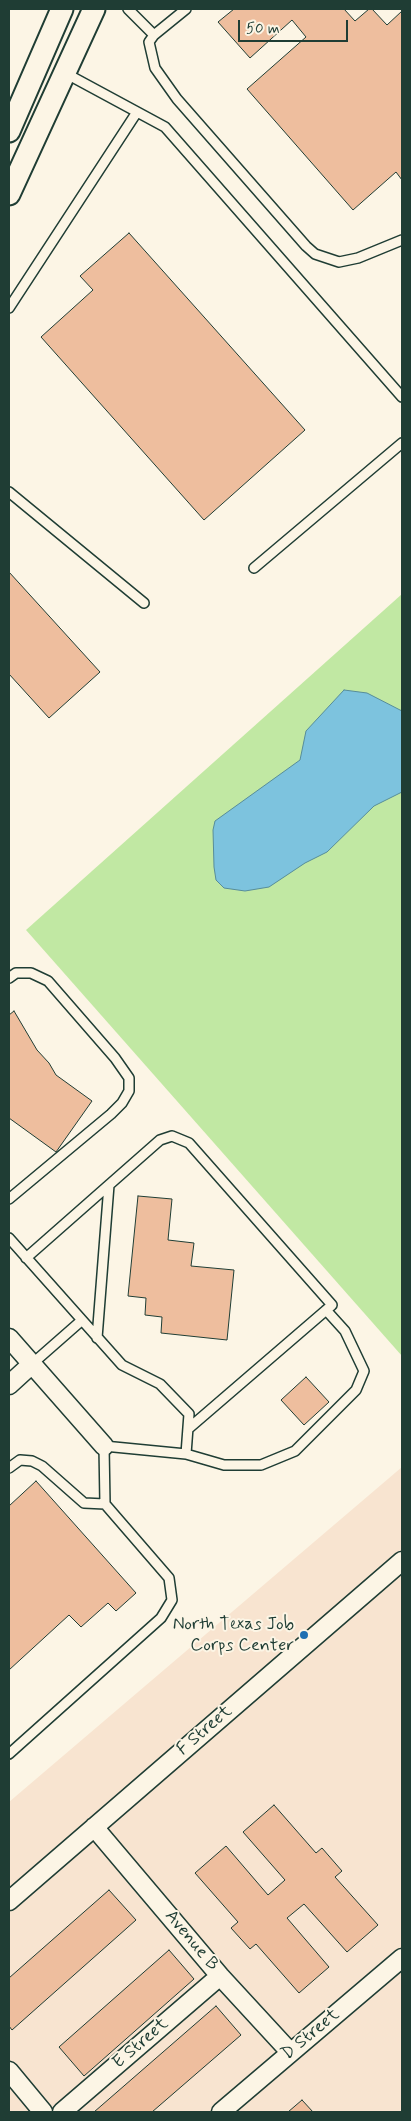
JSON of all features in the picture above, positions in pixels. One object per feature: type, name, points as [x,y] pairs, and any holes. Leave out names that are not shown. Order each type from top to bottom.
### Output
[{"type":"street","points":[[9,131],[62,9]]},
{"type":"street","points":[[9,194],[94,9]]},
{"type":"street","points":[[9,1338],[104,1446]]},
{"type":"street","points":[[9,1385],[32,1364]]},
{"type":"street","name":"F Street","points":[[9,1901],[402,1561]]},
{"type":"street","name":"Avenue B","points":[[94,1827],[220,1976],[290,2052]]},
{"type":"street","name":"D Street","points":[[221,2112],[402,1958]]},
{"type":"street","name":"E Street","points":[[62,2112],[220,1976]]},
{"type":"street","points":[[9,2071],[43,2112]]},
{"type":"lane","points":[[128,9],[154,35]]},
{"type":"lane","points":[[186,9],[176,12],[149,42],[154,68],[177,99],[315,254],[339,262],[358,258],[402,240]]},
{"type":"lane","points":[[64,73],[164,127],[402,397]]},
{"type":"lane","points":[[9,308],[137,112]]},
{"type":"lane","points":[[254,568],[402,443]]},
{"type":"lane","points":[[9,492],[144,603]]},
{"type":"lane","points":[[9,978],[16,973],[31,972],[48,981],[115,1058],[129,1078],[129,1091],[122,1103],[9,1199]]},
{"type":"lane","points":[[26,1258],[160,1140],[172,1136],[189,1143],[332,1305],[188,1429]]},
{"type":"lane","points":[[97,1338],[109,1185]]},
{"type":"lane","points":[[9,1238],[122,1365],[160,1384],[189,1414],[186,1454]]},
{"type":"lane","points":[[9,1754],[161,1618],[172,1600],[169,1578],[105,1504],[104,1446],[186,1454],[224,1465],[260,1465],[295,1451],[356,1390],[364,1371],[345,1331],[326,1310]]},
{"type":"lane","points":[[32,1364],[81,1321]]},
{"type":"lane","points":[[9,1468],[20,1460],[32,1461],[42,1466],[84,1503],[105,1504]]},
{"type":"shaded area","name":"North Texas Job Corps Center","points":[[402,1467],[402,2112],[9,2112],[9,1802]]},
{"type":"green space","points":[[402,594],[402,1356],[26,930]]},
{"type":"water","points":[[344,690],[367,693],[402,711],[402,792],[374,806],[327,852],[305,863],[269,887],[245,891],[224,888],[216,880],[214,867],[213,830],[215,821],[300,760],[306,731]]},
{"type":"building","points":[[234,9],[344,9],[355,21],[369,9],[372,9],[387,25],[402,11],[402,180],[396,172],[353,210],[247,89],[306,37],[292,20],[250,58],[218,22]]},
{"type":"building","points":[[129,233],[305,430],[204,520],[41,337],[93,290],[80,276]]},
{"type":"building","points":[[9,572],[100,672],[49,718],[9,674]]},
{"type":"building","points":[[14,1011],[37,1050],[49,1063],[56,1075],[92,1101],[56,1152],[9,1118],[9,1015]]},
{"type":"building","points":[[138,1196],[172,1199],[168,1240],[194,1243],[191,1266],[234,1270],[227,1340],[161,1333],[162,1317],[145,1315],[146,1298],[128,1296]]},
{"type":"building","points":[[306,1377],[329,1402],[304,1425],[281,1400]]},
{"type":"building","points":[[36,1481],[136,1593],[116,1611],[108,1603],[81,1627],[69,1615],[9,1670],[9,1506]]},
{"type":"building","points":[[274,1805],[316,1853],[322,1848],[342,1871],[335,1877],[378,1925],[347,1952],[304,1904],[287,1918],[329,1967],[299,1993],[256,1944],[250,1949],[231,1928],[238,1922],[195,1873],[226,1846],[268,1895],[285,1880],[243,1832]]},
{"type":"building","points":[[109,1890],[136,1920],[12,2030],[9,2026],[9,1978]]},
{"type":"building","points":[[169,1950],[194,1979],[84,2076],[59,2047]]},
{"type":"building","points":[[216,2006],[241,2035],[152,2112],[94,2112]]},
{"type":"building","points":[[302,2100],[313,2112],[288,2112]]},
{"type":"place","name":"North Texas Job Corps Center","points":[[304,1635]]}]
